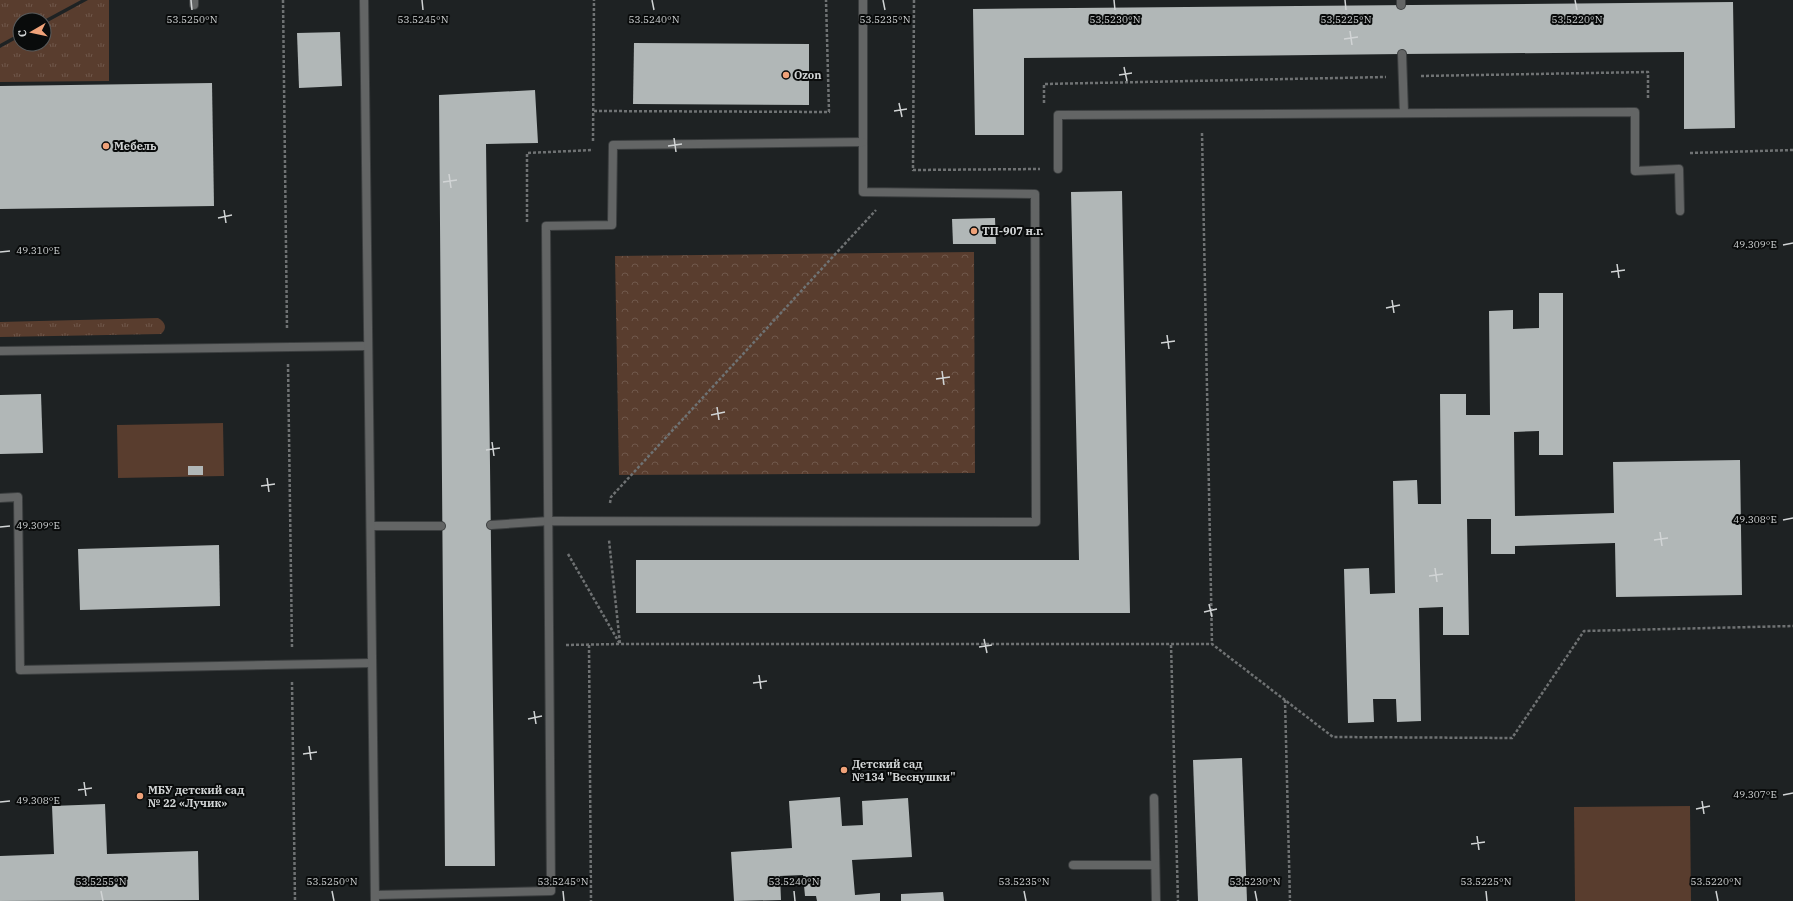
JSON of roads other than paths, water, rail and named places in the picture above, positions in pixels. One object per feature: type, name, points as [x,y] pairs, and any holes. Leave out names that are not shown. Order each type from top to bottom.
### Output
[{"type":"street","points":[[364,0],[375,898],[551,891],[546,226],[612,225],[613,145],[863,142]]},
{"type":"street","points":[[491,525],[549,521],[1036,522],[1035,194],[863,192],[863,0]]},
{"type":"street","points":[[1402,54],[1404,113]]},
{"type":"street","points":[[1058,169],[1058,115],[1634,112],[1635,171],[1679,169],[1680,211]]},
{"type":"street","points":[[0,351],[368,346]]},
{"type":"street","points":[[0,498],[18,497],[20,670],[372,663]]},
{"type":"street","points":[[371,526],[441,526]]},
{"type":"street","points":[[1154,798],[1156,901]]},
{"type":"street","points":[[1073,865],[1155,865]]},
{"type":"place","name":"Ozon","points":[[786,75]]},
{"type":"place","name":"Мебель","points":[[106,146]]},
{"type":"place","name":"ТП-907 н.г.","points":[[974,231]]},
{"type":"place","name":"Детский сад №134 \"Веснушки\"","points":[[844,770]]},
{"type":"place","name":"МБУ детский сад № 22 «Лучик»","points":[[140,796]]}]
